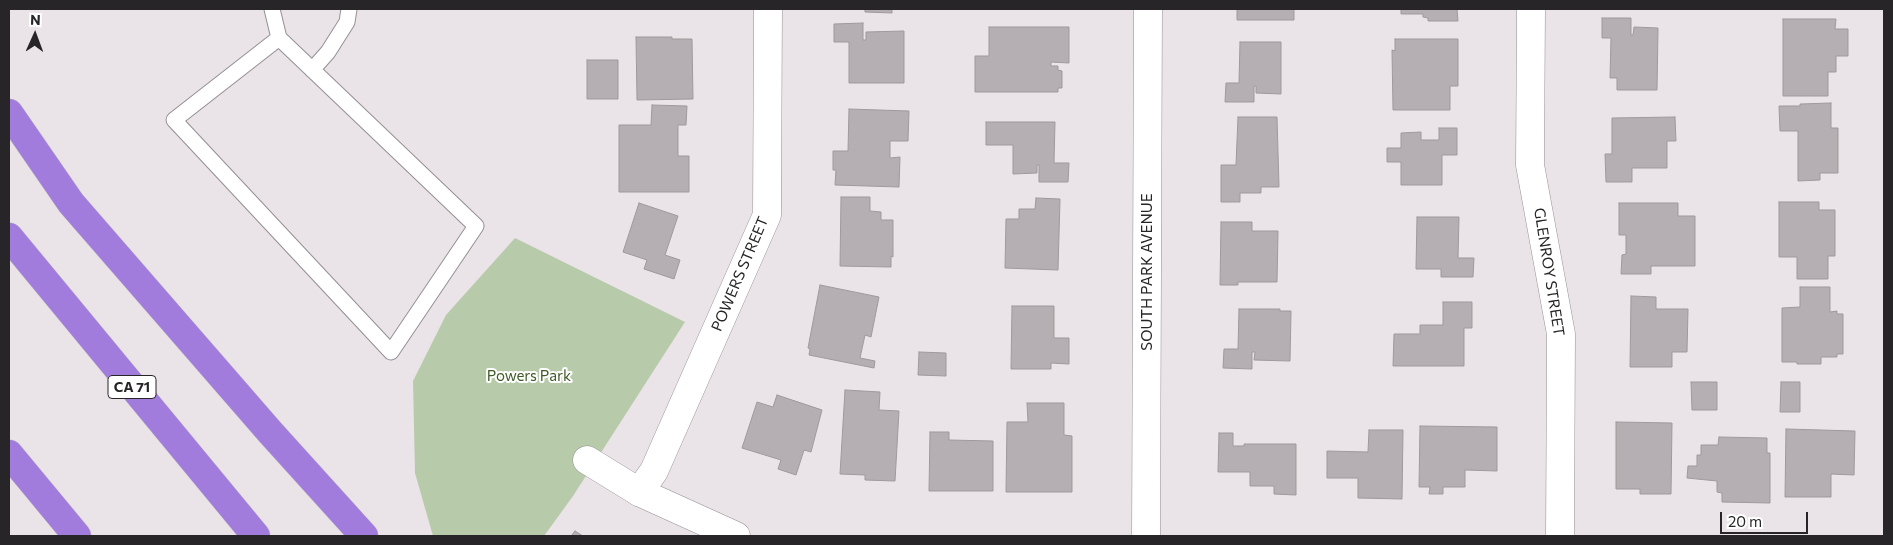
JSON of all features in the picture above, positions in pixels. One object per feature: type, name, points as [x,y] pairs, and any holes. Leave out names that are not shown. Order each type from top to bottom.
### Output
[{"type":"highway","points":[[9,113],[71,203],[270,432],[364,536]]},
{"type":"highway","name":"CA 71","points":[[9,237],[256,536]]},
{"type":"highway","points":[[9,454],[77,536]]},
{"type":"street","name":"POWERS STREET","points":[[639,492],[654,471],[767,215],[768,9]]},
{"type":"street","name":"SOUTH PARK AVENUE","points":[[1146,536],[1148,9]]},
{"type":"street","name":"GLENROY STREET","points":[[1531,9],[1530,165],[1560,334],[1560,536]]},
{"type":"street","points":[[588,460],[639,492],[736,536]]},
{"type":"lane","points":[[272,9],[279,38],[476,226],[390,352],[174,120],[279,38]]},
{"type":"lane","points":[[312,70],[328,52],[346,22],[349,9]]},
{"type":"green space","name":"Powers Park","points":[[515,238],[685,322],[573,496],[544,536],[433,536],[415,473],[413,381],[446,315]]},
{"type":"building","points":[[865,9],[892,9],[892,13],[865,12]]},
{"type":"building","points":[[1237,9],[1294,9],[1294,20],[1237,20]]},
{"type":"building","points":[[1401,9],[1457,9],[1458,21],[1428,21],[1428,18],[1423,17],[1423,14],[1401,14]]},
{"type":"building","points":[[1602,18],[1631,18],[1631,35],[1633,35],[1634,27],[1658,28],[1657,90],[1617,90],[1617,78],[1610,78],[1611,38],[1602,38]]},
{"type":"building","points":[[1783,19],[1836,19],[1835,29],[1848,29],[1848,56],[1836,56],[1836,72],[1828,72],[1828,96],[1783,96]]},
{"type":"building","points":[[863,23],[863,40],[866,40],[866,32],[904,31],[904,83],[849,83],[849,42],[834,42],[834,24]]},
{"type":"building","points":[[989,27],[1069,27],[1069,63],[1051,62],[1051,66],[1058,66],[1058,70],[1062,71],[1062,88],[1058,88],[1058,92],[975,92],[975,56],[989,56]]},
{"type":"building","points":[[636,37],[692,39],[693,99],[637,100]]},
{"type":"building","points":[[1395,39],[1458,39],[1458,86],[1450,86],[1450,110],[1393,110],[1392,50],[1395,51]]},
{"type":"building","points":[[1240,42],[1281,42],[1281,94],[1256,93],[1256,86],[1254,86],[1254,102],[1225,102],[1226,83],[1239,83]]},
{"type":"building","points":[[587,60],[618,60],[618,99],[587,99]]},
{"type":"building","points":[[1831,103],[1831,128],[1838,128],[1838,173],[1820,173],[1820,180],[1798,181],[1798,131],[1780,131],[1779,106]]},
{"type":"building","points":[[652,105],[687,106],[686,125],[678,125],[678,156],[689,156],[689,192],[619,192],[619,125],[651,125]]},
{"type":"building","points":[[849,109],[909,111],[908,141],[890,141],[890,158],[900,157],[899,187],[835,185],[836,170],[833,170],[833,151],[848,151]]},
{"type":"building","points":[[1238,117],[1277,117],[1279,187],[1261,187],[1261,193],[1240,193],[1240,202],[1221,202],[1221,165],[1236,165]]},
{"type":"building","points":[[1675,117],[1676,141],[1667,141],[1667,168],[1632,168],[1632,182],[1606,182],[1605,154],[1612,154],[1612,118]]},
{"type":"building","points":[[986,122],[1055,122],[1054,163],[1069,163],[1068,182],[1039,182],[1039,165],[1037,165],[1037,173],[1013,174],[1013,145],[986,145]]},
{"type":"building","points":[[1439,128],[1457,128],[1457,155],[1442,155],[1442,185],[1401,185],[1401,162],[1387,162],[1387,148],[1401,148],[1401,133],[1421,132],[1421,140],[1439,140]]},
{"type":"building","points":[[841,197],[870,197],[870,211],[881,212],[881,220],[893,220],[893,257],[891,256],[891,267],[840,266]]},
{"type":"building","points":[[1036,198],[1060,199],[1058,270],[1005,268],[1006,219],[1019,219],[1019,209],[1035,209]]},
{"type":"building","points":[[1779,202],[1819,202],[1819,210],[1835,210],[1835,256],[1828,256],[1828,279],[1797,279],[1797,257],[1779,257]]},
{"type":"building","points":[[639,203],[678,216],[665,255],[680,260],[674,279],[644,269],[647,260],[623,252]]},
{"type":"building","points":[[1619,203],[1678,203],[1678,216],[1695,216],[1695,266],[1651,266],[1651,274],[1621,274],[1622,255],[1626,254],[1626,235],[1619,235]]},
{"type":"building","points":[[1417,217],[1459,217],[1458,258],[1474,258],[1473,277],[1441,277],[1441,269],[1416,269]]},
{"type":"building","points":[[1221,222],[1252,222],[1252,231],[1278,231],[1277,282],[1238,282],[1238,285],[1220,285]]},
{"type":"building","points":[[820,285],[879,297],[871,337],[865,335],[860,358],[875,361],[874,368],[809,355],[810,349],[808,348]]},
{"type":"building","points":[[1800,287],[1830,287],[1830,312],[1837,311],[1837,314],[1843,314],[1843,354],[1837,354],[1837,357],[1821,357],[1821,364],[1782,362],[1782,308],[1800,307]]},
{"type":"building","points":[[1631,296],[1656,297],[1656,309],[1688,309],[1687,352],[1672,352],[1672,367],[1630,367]]},
{"type":"building","points":[[1443,302],[1472,302],[1472,328],[1464,328],[1464,366],[1393,366],[1394,334],[1420,334],[1420,325],[1443,325]]},
{"type":"building","points":[[1012,306],[1054,306],[1054,338],[1069,338],[1069,364],[1051,363],[1051,369],[1011,369]]},
{"type":"building","points":[[1239,309],[1280,309],[1280,311],[1291,311],[1290,361],[1254,360],[1255,352],[1252,352],[1252,369],[1223,368],[1224,349],[1238,349]]},
{"type":"building","points":[[919,352],[946,353],[946,376],[918,375]]},
{"type":"building","points":[[1691,382],[1717,382],[1717,410],[1692,410]]},
{"type":"building","points":[[1781,382],[1800,382],[1800,412],[1780,412]]},
{"type":"building","points":[[845,390],[880,392],[879,410],[899,411],[895,481],[865,480],[865,475],[840,474]]},
{"type":"building","points":[[777,395],[822,410],[811,452],[804,450],[796,475],[778,469],[781,460],[742,448],[757,402],[773,407]]},
{"type":"building","points":[[1027,403],[1064,403],[1064,435],[1072,436],[1072,492],[1006,492],[1007,422],[1028,422]]},
{"type":"building","points":[[1616,422],[1672,423],[1671,494],[1640,494],[1640,489],[1616,489]]},
{"type":"building","points":[[1420,426],[1497,427],[1497,471],[1465,470],[1465,487],[1443,487],[1443,494],[1429,494],[1430,487],[1419,487]]},
{"type":"building","points":[[1786,429],[1855,431],[1854,475],[1831,474],[1831,497],[1785,497]]},
{"type":"building","points":[[1369,430],[1403,430],[1402,499],[1358,498],[1358,478],[1327,478],[1327,451],[1368,452]]},
{"type":"building","points":[[930,432],[949,432],[949,440],[993,441],[993,491],[929,491]]},
{"type":"building","points":[[1219,433],[1233,433],[1233,446],[1244,446],[1244,444],[1296,444],[1296,495],[1274,494],[1274,486],[1250,486],[1250,472],[1218,472]]},
{"type":"building","points":[[1719,437],[1767,438],[1767,453],[1770,453],[1770,503],[1722,502],[1722,493],[1717,492],[1717,481],[1687,478],[1688,466],[1697,466],[1697,455],[1701,455],[1701,445],[1718,445]]},
{"type":"building","points":[[575,531],[583,536],[571,536]]}]
